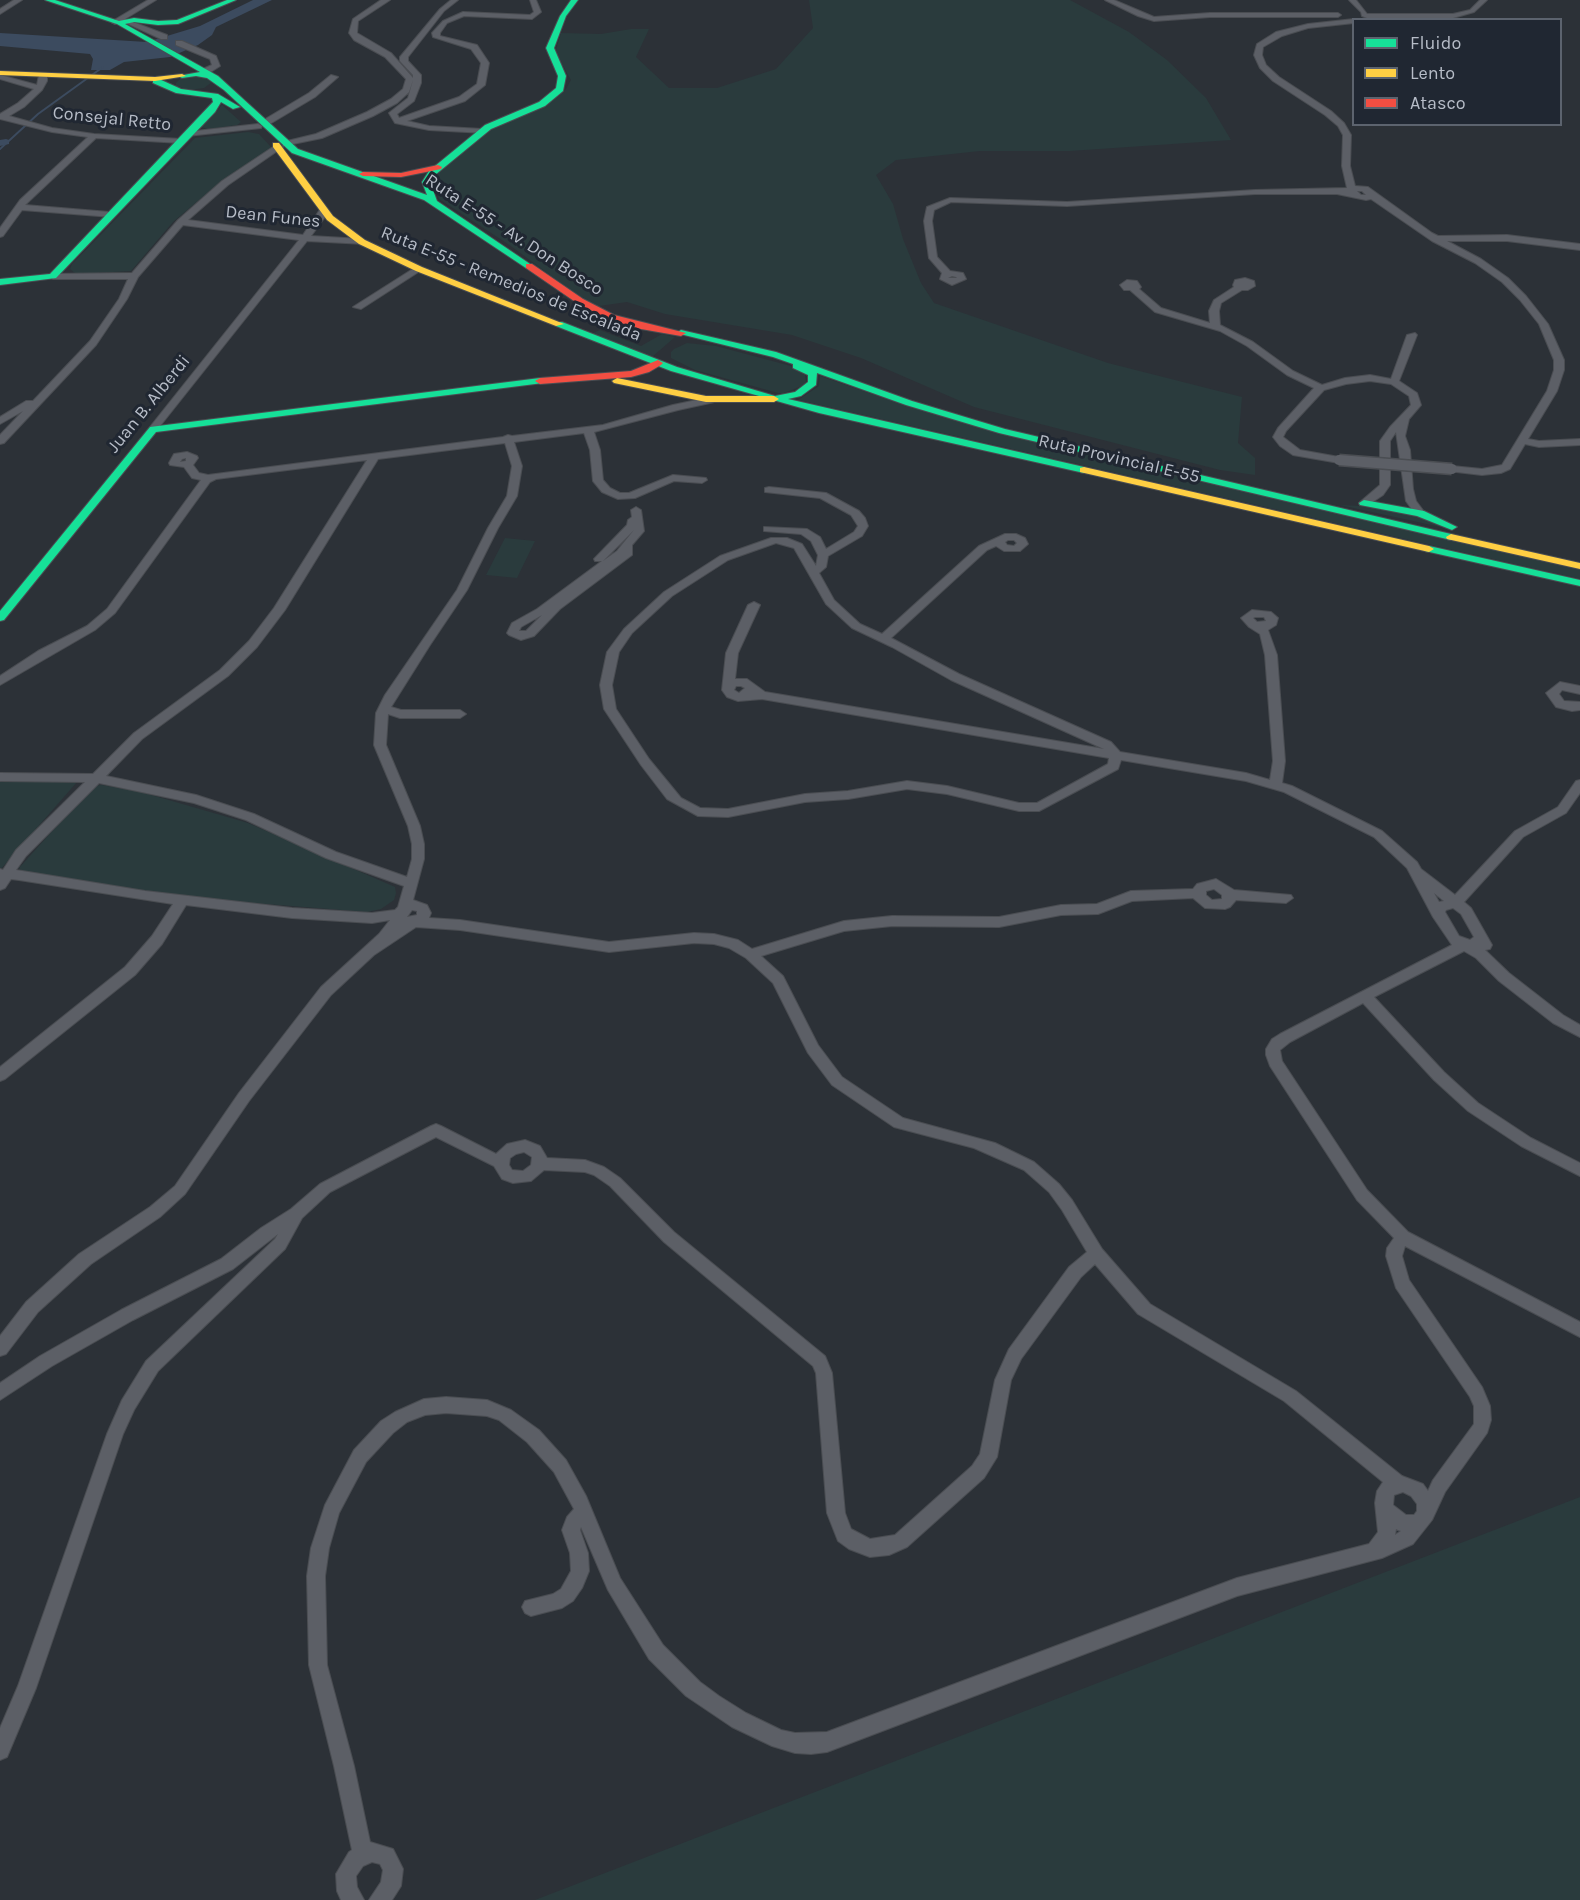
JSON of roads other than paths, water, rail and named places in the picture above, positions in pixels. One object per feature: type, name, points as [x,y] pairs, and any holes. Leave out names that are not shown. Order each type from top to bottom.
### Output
[{"type":"main road","points":[[48,0],[128,26],[183,61],[212,76],[294,156]]},
{"type":"main road","points":[[128,26],[178,22],[233,0]]},
{"type":"main road","points":[[433,201],[428,192],[427,179],[440,166],[454,157],[482,131],[503,119],[542,104],[560,89],[562,76],[550,48],[562,16],[575,0]]},
{"type":"main road","points":[[180,83],[189,68],[183,61]]},
{"type":"main road","points":[[0,73],[41,81],[70,76],[140,78],[208,88],[215,84],[212,76]]},
{"type":"main road","points":[[180,83],[233,104],[261,124]]},
{"type":"main road","points":[[0,282],[53,276],[216,104],[216,96]]},
{"type":"main road","name":"Ruta E-55 - Av. Don Bosco","points":[[294,156],[363,174],[433,201],[569,294],[598,311],[641,326],[709,339]]},
{"type":"main road","name":"Ruta E-55 - Remedios de Escalada","points":[[294,156],[324,210],[337,224],[362,242],[419,269],[662,355]]},
{"type":"main road","points":[[363,174],[401,175],[440,166]]},
{"type":"main road","name":"Ruta Provincial E-55","points":[[709,339],[776,355],[956,418],[1124,461],[1580,566]]},
{"type":"main road","points":[[153,429],[570,378],[638,373],[662,355],[689,340],[726,342]]},
{"type":"main road","points":[[661,408],[665,398],[658,376],[662,355]]},
{"type":"main road","name":"Ruta Provincial E-55","points":[[662,355],[693,375],[774,399],[1580,583]]},
{"type":"main road","points":[[570,378],[620,381],[697,398],[716,399],[774,399],[803,392],[811,386],[815,380],[810,372],[785,363],[776,355]]},
{"type":"main road","name":"Juan B. Alberdi","points":[[0,618],[153,429]]},
{"type":"main road","points":[[1124,461],[1179,470],[1311,499],[1364,503],[1420,513],[1478,537],[1580,561]]},
{"type":"street","points":[[0,12],[19,0]]},
{"type":"street","points":[[153,0],[128,26],[164,37]]},
{"type":"street","points":[[387,0],[375,5],[355,20],[353,33],[357,38],[388,55],[413,76]]},
{"type":"street","points":[[455,0],[442,10],[404,57],[404,62],[417,83],[411,99],[393,113],[398,121],[429,128],[482,131]]},
{"type":"street","points":[[398,121],[462,99],[481,85],[486,68],[485,63],[474,47],[437,37],[435,33],[445,22],[463,14],[532,17],[538,12],[533,0]]},
{"type":"street","points":[[1107,0],[1154,19],[1210,15],[1359,18],[1453,16],[1472,11],[1484,0]]},
{"type":"street","points":[[1352,0],[1365,12],[1359,18]]},
{"type":"street","points":[[1352,19],[1308,26],[1279,34],[1260,46],[1258,55],[1263,66],[1276,79],[1328,113],[1341,125],[1347,135],[1346,166],[1352,190]]},
{"type":"street","points":[[179,43],[213,58],[216,66],[212,76]]},
{"type":"street","points":[[319,136],[394,101],[406,90],[413,76]]},
{"type":"street","points":[[0,77],[41,81]]},
{"type":"street","points":[[261,124],[312,95],[334,77]]},
{"type":"street","points":[[1,117],[21,105],[41,81]]},
{"type":"street","name":"Consejal Retto","points":[[1,117],[94,136],[184,137],[261,124]]},
{"type":"street","points":[[0,441],[93,343],[123,299],[134,276],[181,222],[225,183],[282,146],[319,136],[352,132]]},
{"type":"street","points":[[0,234],[19,207],[94,136]]},
{"type":"street","points":[[1349,174],[1363,193],[1390,209]]},
{"type":"street","points":[[1337,192],[1352,190],[1372,196],[1435,239],[1478,261],[1505,280],[1533,310],[1551,338],[1559,360],[1557,379],[1552,391],[1511,461],[1501,470],[1482,472],[1452,469],[1339,460],[1298,453],[1278,437],[1281,430],[1314,393],[1321,388],[1359,379],[1394,382],[1410,390],[1417,400],[1411,412],[1388,435],[1383,446],[1385,485],[1379,493],[1364,503]]},
{"type":"street","points":[[947,273],[933,258],[928,221],[930,209],[950,200],[1066,204],[1220,193],[1363,193]]},
{"type":"street","points":[[19,207],[109,215]]},
{"type":"street","name":"Juan B. Alberdi","points":[[153,429],[324,210]]},
{"type":"street","name":"Dean Funes","points":[[181,222],[304,238],[362,242]]},
{"type":"street","points":[[1435,239],[1507,238],[1580,247]]},
{"type":"street","points":[[358,307],[419,269]]},
{"type":"street","points":[[53,276],[134,276]]},
{"type":"street","points":[[1215,326],[1214,311],[1217,302],[1240,287]]},
{"type":"street","points":[[1134,289],[1158,310],[1187,321],[1215,326],[1250,344],[1301,380],[1321,388]]},
{"type":"street","points":[[1394,382],[1412,335]]},
{"type":"street","points":[[569,431],[661,408],[716,399]]},
{"type":"street","points":[[0,421],[21,407],[37,401]]},
{"type":"street","points":[[0,681],[42,654],[91,628],[111,611],[209,478],[221,473],[588,430],[661,408]]},
{"type":"street","points":[[1404,419],[1400,436],[1405,450],[1409,497],[1420,513]]},
{"type":"street","points":[[588,430],[595,450],[599,485],[631,503],[636,510],[639,531],[627,545],[621,553],[550,605],[516,625],[513,633],[521,636],[530,634],[556,607],[621,560],[628,552],[627,545]]},
{"type":"street","points":[[406,917],[418,859],[418,844],[414,826],[380,745],[379,728],[384,709],[424,643],[462,590],[512,495],[517,466],[508,438]]},
{"type":"street","points":[[1522,441],[1539,444],[1580,442]]},
{"type":"street","points":[[1383,446],[1393,444],[1405,450]]},
{"type":"street","points":[[375,454],[279,610],[253,644],[224,673],[138,736],[21,853],[2,878],[182,901],[372,918],[424,916],[411,884]]},
{"type":"street","points":[[187,464],[196,476],[209,478]]},
{"type":"street","points":[[623,497],[631,496],[673,478],[702,480]]},
{"type":"street","points":[[769,490],[822,495],[858,516],[862,526],[858,534],[823,555]]},
{"type":"street","points":[[556,592],[611,548],[632,526],[636,510]]},
{"type":"street","points":[[768,529],[803,531],[816,539],[823,555],[821,567],[813,572]]},
{"type":"street","points":[[769,541],[787,541],[798,546],[836,610],[856,626],[955,677],[1107,745],[1116,755],[1114,766],[1040,807],[1018,807],[947,790],[907,784],[848,795],[805,798],[728,813],[698,812],[671,796],[650,769],[610,709],[606,685],[613,652],[628,631],[654,605],[707,568],[739,551],[769,541]]},
{"type":"street","points":[[883,639],[983,548],[1001,543]]},
{"type":"street","points":[[754,605],[732,653],[729,670],[733,685],[746,683],[753,693],[1246,777],[1276,785],[1313,800],[1378,834],[1471,917],[1481,939],[1516,984]]},
{"type":"street","points":[[1263,628],[1271,655],[1279,771],[1276,785]]},
{"type":"street","points":[[1577,709],[1556,700],[1552,693],[1553,690],[1566,685],[1580,690]]},
{"type":"street","points":[[384,709],[400,714],[460,714]]},
{"type":"street","points":[[0,777],[96,778],[142,786],[226,808],[331,855],[411,884]]},
{"type":"street","points":[[1438,914],[1441,906],[1455,903],[1469,890],[1519,834],[1562,810],[1580,784]]},
{"type":"street","points":[[1417,871],[1450,936],[1462,946],[1481,954],[1504,977],[1516,984],[1558,1019],[1580,1032]]},
{"type":"street","points":[[751,954],[844,926],[892,921],[999,922],[1061,910],[1098,909],[1131,897],[1199,893],[1206,885],[1216,884],[1225,888],[1230,895],[1286,898]]},
{"type":"street","points":[[0,1075],[130,971],[153,945],[182,901]]},
{"type":"street","points":[[0,1349],[32,1307],[51,1288],[86,1259],[155,1212],[180,1190],[244,1097],[326,991],[406,917],[413,905],[437,918],[460,925]]},
{"type":"street","points":[[406,917],[609,946],[694,938],[714,939],[733,944],[751,954],[778,980],[813,1049],[837,1081],[899,1123],[995,1149],[1029,1166],[1049,1183],[1067,1204],[1096,1254],[1144,1309],[1161,1322],[1290,1396],[1355,1450],[1395,1494],[1397,1521],[1404,1524],[1423,1518]]},
{"type":"street","points":[[1481,939],[1473,945],[1462,946],[1277,1043],[1273,1049],[1273,1055],[1362,1195],[1403,1237],[1580,1330]]},
{"type":"street","points":[[1365,996],[1439,1076],[1473,1107],[1526,1142],[1580,1170]]},
{"type":"street","points":[[0,1392],[46,1361],[227,1264],[334,1183],[436,1130],[495,1160],[501,1160]]},
{"type":"street","points":[[525,1146],[535,1150],[540,1164],[532,1174],[526,1177],[513,1177],[503,1171],[501,1160],[503,1155],[512,1148],[525,1146]]},
{"type":"street","points":[[540,1164],[585,1166],[599,1171],[615,1182],[669,1237],[819,1361],[824,1373],[836,1514],[844,1535],[855,1543],[870,1548],[889,1546],[901,1541],[985,1464],[1003,1380],[1015,1354],[1075,1272],[1096,1254]]},
{"type":"street","points":[[0,1750],[27,1688],[81,1526],[128,1405],[163,1354],[280,1244],[297,1213]]},
{"type":"street","points":[[363,1854],[344,1766],[318,1665],[316,1576],[320,1548],[331,1511],[360,1456],[378,1434],[401,1417],[424,1407],[446,1404],[487,1408],[505,1415],[533,1436],[565,1474],[584,1511],[620,1594],[656,1652],[693,1689],[739,1720],[779,1739],[811,1744],[838,1738],[1236,1587],[1372,1552],[1407,1538],[1423,1518],[1439,1486],[1481,1427],[1482,1406],[1476,1392],[1402,1283],[1394,1256],[1395,1248],[1403,1237]]},
{"type":"street","points":[[1395,1494],[1439,1486]]},
{"type":"street","points":[[1395,1494],[1422,1495],[1427,1508],[1423,1518]]},
{"type":"street","points":[[1372,1552],[1384,1541],[1395,1494]]},
{"type":"street","points":[[531,1606],[556,1602],[567,1595],[576,1582],[580,1570],[579,1553],[572,1530],[573,1523],[584,1511]]},
{"type":"street","points":[[354,1900],[346,1890],[346,1874],[356,1859],[371,1852],[386,1856],[393,1869],[391,1886],[379,1900]]},
{"type":"water","points":[[253,0],[272,0],[216,27],[212,35],[198,45],[170,57],[124,62],[110,70],[91,70],[93,59],[90,54],[0,46],[0,33],[147,42],[200,26]]},
{"type":"waterway","points":[[0,149],[38,114],[103,67]]},
{"type":"waterway","points":[[0,143],[6,142]]}]
